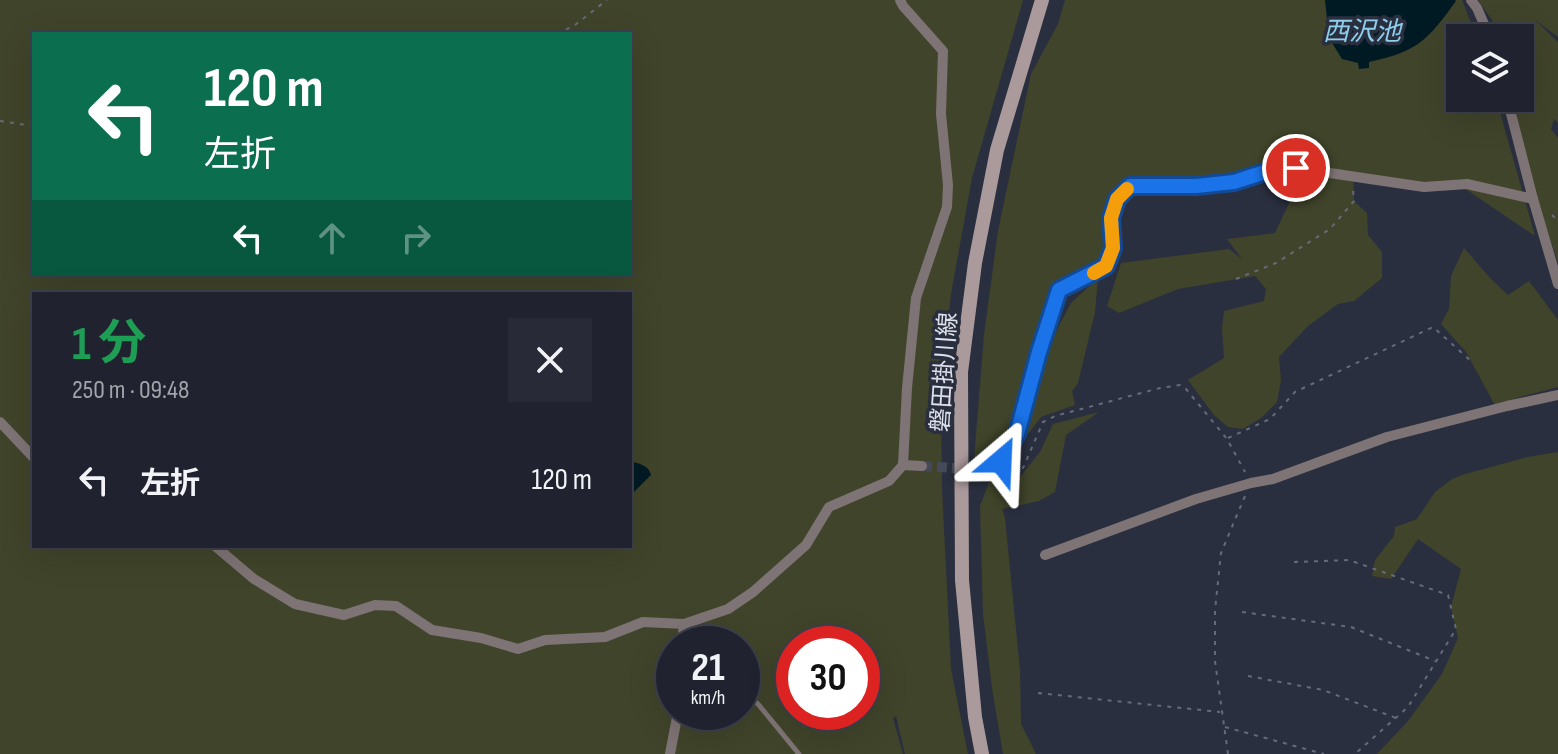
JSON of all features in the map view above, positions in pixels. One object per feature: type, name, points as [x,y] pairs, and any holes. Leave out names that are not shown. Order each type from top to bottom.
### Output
[{"type":"main road","name":"磐田掛川線","points":[[982,754],[975,717],[962,580],[961,372],[975,263],[997,150],[1042,0]]},
{"type":"street","points":[[217,548],[254,579],[295,604],[344,615],[375,605],[396,606],[432,630],[481,638],[518,649],[545,640],[605,637],[643,622],[684,624],[728,609],[753,592],[806,545],[829,507],[889,481],[903,465],[916,298],[947,207],[948,185],[941,114],[943,51],[900,0]]},
{"type":"street","points":[[1471,0],[1484,24]]},
{"type":"street","points":[[1511,112],[1558,283]]},
{"type":"street","points":[[984,470],[1001,461],[1017,434],[1059,290],[1106,266],[1113,248],[1111,218],[1117,199],[1130,186],[1196,186],[1234,182],[1268,171],[1296,168],[1424,187],[1467,184],[1533,199]]},
{"type":"street","points":[[1045,555],[1196,499],[1273,479],[1387,437],[1558,395]]},
{"type":"street","points":[[0,422],[32,456]]},
{"type":"street","points":[[903,465],[922,466]]},
{"type":"street","points":[[670,754],[675,730]]},
{"type":"lane","points":[[760,706],[799,754]]},
{"type":"path","points":[[561,32],[607,0]]},
{"type":"path","points":[[0,121],[32,126]]},
{"type":"path","points":[[1236,279],[1276,263],[1330,229],[1354,201],[1352,176]]},
{"type":"path","points":[[1227,439],[1270,419],[1295,392],[1433,327],[1471,361]]},
{"type":"path","points":[[1011,469],[1023,468],[1043,422],[1055,416],[1180,385],[1227,439],[1251,483],[1221,553],[1215,610],[1215,661],[1228,754]]},
{"type":"path","points":[[1294,562],[1349,560],[1448,595],[1456,629],[1408,707],[1355,754]]},
{"type":"path","points":[[1242,612],[1351,627],[1436,661]]},
{"type":"path","points":[[1248,676],[1323,690],[1397,719]]},
{"type":"path","points":[[1038,693],[1221,713]]},
{"type":"path","points":[[1224,727],[1324,754]]},
{"type":"green space","points":[[0,0],[1023,0],[972,178],[951,294],[941,391],[942,489],[951,669],[968,754],[905,754],[896,716],[893,718],[903,754],[0,754]]},
{"type":"green space","points":[[1065,0],[1462,0],[1471,24],[1446,24],[1446,112],[1500,112],[1535,236],[1464,188],[1353,176],[1354,201],[1367,213],[1368,235],[1382,252],[1382,278],[1354,301],[1338,304],[1308,326],[1279,357],[1281,380],[1277,402],[1261,418],[1243,429],[1228,427],[1214,415],[1188,380],[1224,358],[1224,311],[1264,301],[1266,289],[1255,276],[1178,289],[1119,313],[1107,306],[1121,263],[1229,249],[1242,259],[1227,239],[1275,233],[1305,169],[1344,174],[1293,160],[1234,182],[1130,186],[1113,209],[1106,266],[1059,290],[1001,461],[973,472],[984,335],[998,231],[1031,74],[1058,24]]},
{"type":"green space","points":[[1478,0],[1558,0],[1558,37],[1534,19],[1558,42],[1558,123],[1554,119],[1551,129],[1558,138],[1558,263],[1522,156],[1517,112],[1534,112],[1534,24],[1493,24]]},
{"type":"green space","points":[[1464,248],[1508,295],[1529,281],[1558,320],[1558,387],[1516,398],[1497,409],[1466,352],[1441,324],[1449,309],[1451,276]]},
{"type":"green space","points":[[1098,278],[1095,312],[1078,383],[1072,391],[1075,405],[1041,417],[1016,450],[1041,360],[1071,303]]},
{"type":"green space","points":[[1099,412],[1066,435],[1055,492],[1039,501],[1002,509],[1020,670],[1021,724],[1036,754],[1003,754],[983,614],[980,506],[991,477],[1020,477],[1040,452],[1053,424]]},
{"type":"green space","points":[[1558,452],[1558,754],[1377,754],[1408,721],[1442,674],[1458,638],[1451,607],[1461,569],[1418,539],[1391,579],[1372,576],[1375,560],[1394,536],[1395,527],[1417,519],[1435,492],[1452,479],[1528,457]]},
{"type":"water","name":"西沢池","points":[[1325,0],[1456,1],[1420,42],[1399,54],[1369,62],[1369,68],[1359,69],[1358,63],[1342,59],[1329,38]]},
{"type":"water","points":[[632,462],[646,467],[651,475],[632,494]]},
{"type":"tunnel","points":[[922,466],[984,470]]},
{"type":"slow traffic","points":[[1094,273],[1106,266],[1113,248],[1111,218],[1117,199],[1127,189]]},
{"type":"route","points":[[1001,461],[1017,434],[1059,290],[1106,266],[1113,248],[1111,218],[1117,199],[1130,186],[1196,186],[1234,182],[1268,171],[1296,168]]}]
